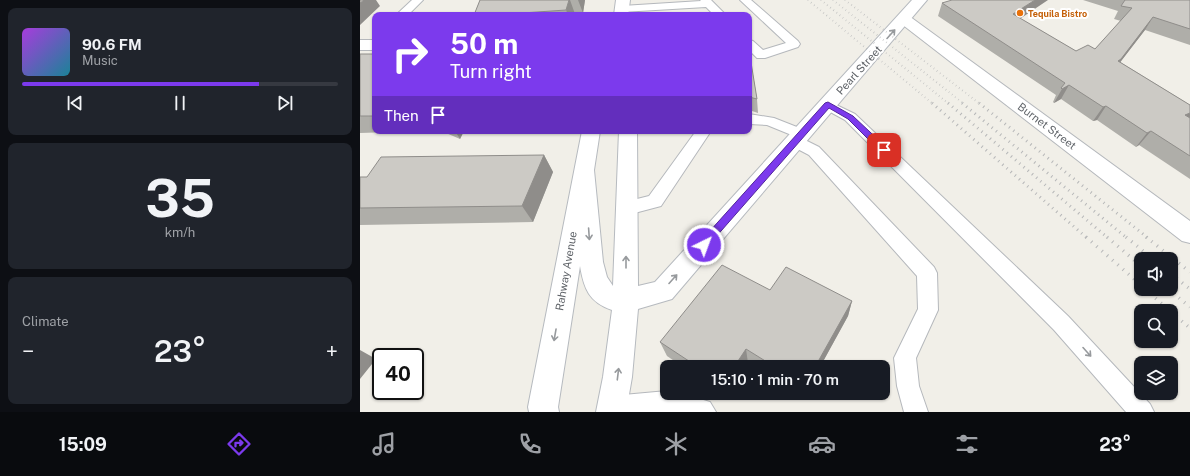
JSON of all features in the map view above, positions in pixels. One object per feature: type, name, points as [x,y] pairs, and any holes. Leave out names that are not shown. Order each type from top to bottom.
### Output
[{"type":"street","name":"Pearl Street","points":[[626,301],[663,291],[920,0]]},
{"type":"street","name":"Burnet Street","points":[[904,19],[1190,234]]},
{"type":"street","name":"Rahway Avenue","points":[[544,412],[543,407],[590,134]]},
{"type":"street","points":[[611,410],[616,391],[626,301],[628,134]]},
{"type":"street","points":[[584,168],[591,262],[595,281],[605,295],[618,301],[626,301]]},
{"type":"lane","points":[[405,12],[418,0]]},
{"type":"lane","points":[[745,0],[794,44],[761,55],[752,47]]},
{"type":"lane","points":[[622,8],[706,2],[717,12]]},
{"type":"lane","points":[[828,105],[850,117],[1061,323],[1142,412]]},
{"type":"lane","points":[[752,119],[769,121],[799,137],[927,273],[928,310],[905,358],[908,386],[916,412]]},
{"type":"lane","points":[[627,208],[655,201],[702,134]]},
{"type":"lane","points":[[611,410],[669,402],[702,410],[704,412]]},
{"type":"building","points":[[480,0],[569,0],[566,10],[537,12],[475,12]]},
{"type":"building","points":[[952,0],[1035,0],[1013,14],[1076,51],[1088,45],[1095,49],[1132,8],[1121,6],[1125,0],[1190,0],[1190,29],[1153,17],[1118,61],[1190,105],[1190,113],[1185,115],[1190,118],[1190,156],[1151,131],[1147,133],[1106,106],[1103,107],[1069,85],[1062,89],[1061,88],[1065,83],[942,3]]},
{"type":"building","points":[[360,54],[372,54],[372,116],[360,116]]},
{"type":"building","points":[[752,68],[757,99],[752,98]]},
{"type":"building","points":[[544,155],[522,206],[360,208],[360,177],[367,177],[381,157]]},
{"type":"building","points":[[722,265],[770,290],[786,267],[852,301],[819,360],[764,360],[746,349],[739,360],[687,360],[660,342]]},
{"type":"railway","points":[[808,0],[933,104]]},
{"type":"railway","points":[[821,0],[949,104]]},
{"type":"railway","points":[[833,0],[964,104]]},
{"type":"railway","points":[[845,0],[980,104]]},
{"type":"railway","points":[[932,103],[1087,238]]},
{"type":"railway","points":[[948,103],[1108,238]]},
{"type":"railway","points":[[962,103],[1127,238]]},
{"type":"railway","points":[[979,103],[1148,238]]},
{"type":"railway","points":[[1086,237],[1134,279]]},
{"type":"railway","points":[[1107,237],[1134,260]]},
{"type":"railway","points":[[1126,237],[1144,252]]},
{"type":"railway","points":[[1146,237],[1190,272]]},
{"type":"railway","points":[[1178,280],[1190,289]]},
{"type":"railway","points":[[1153,296],[1162,304]]},
{"type":"railway","points":[[1177,296],[1190,307]]},
{"type":"railway","points":[[1178,318],[1190,328]]},
{"type":"place","name":"Tequila Bistro","points":[[1020,13]]},
{"type":"route","points":[[704,245],[828,105],[850,117],[884,150]]}]
